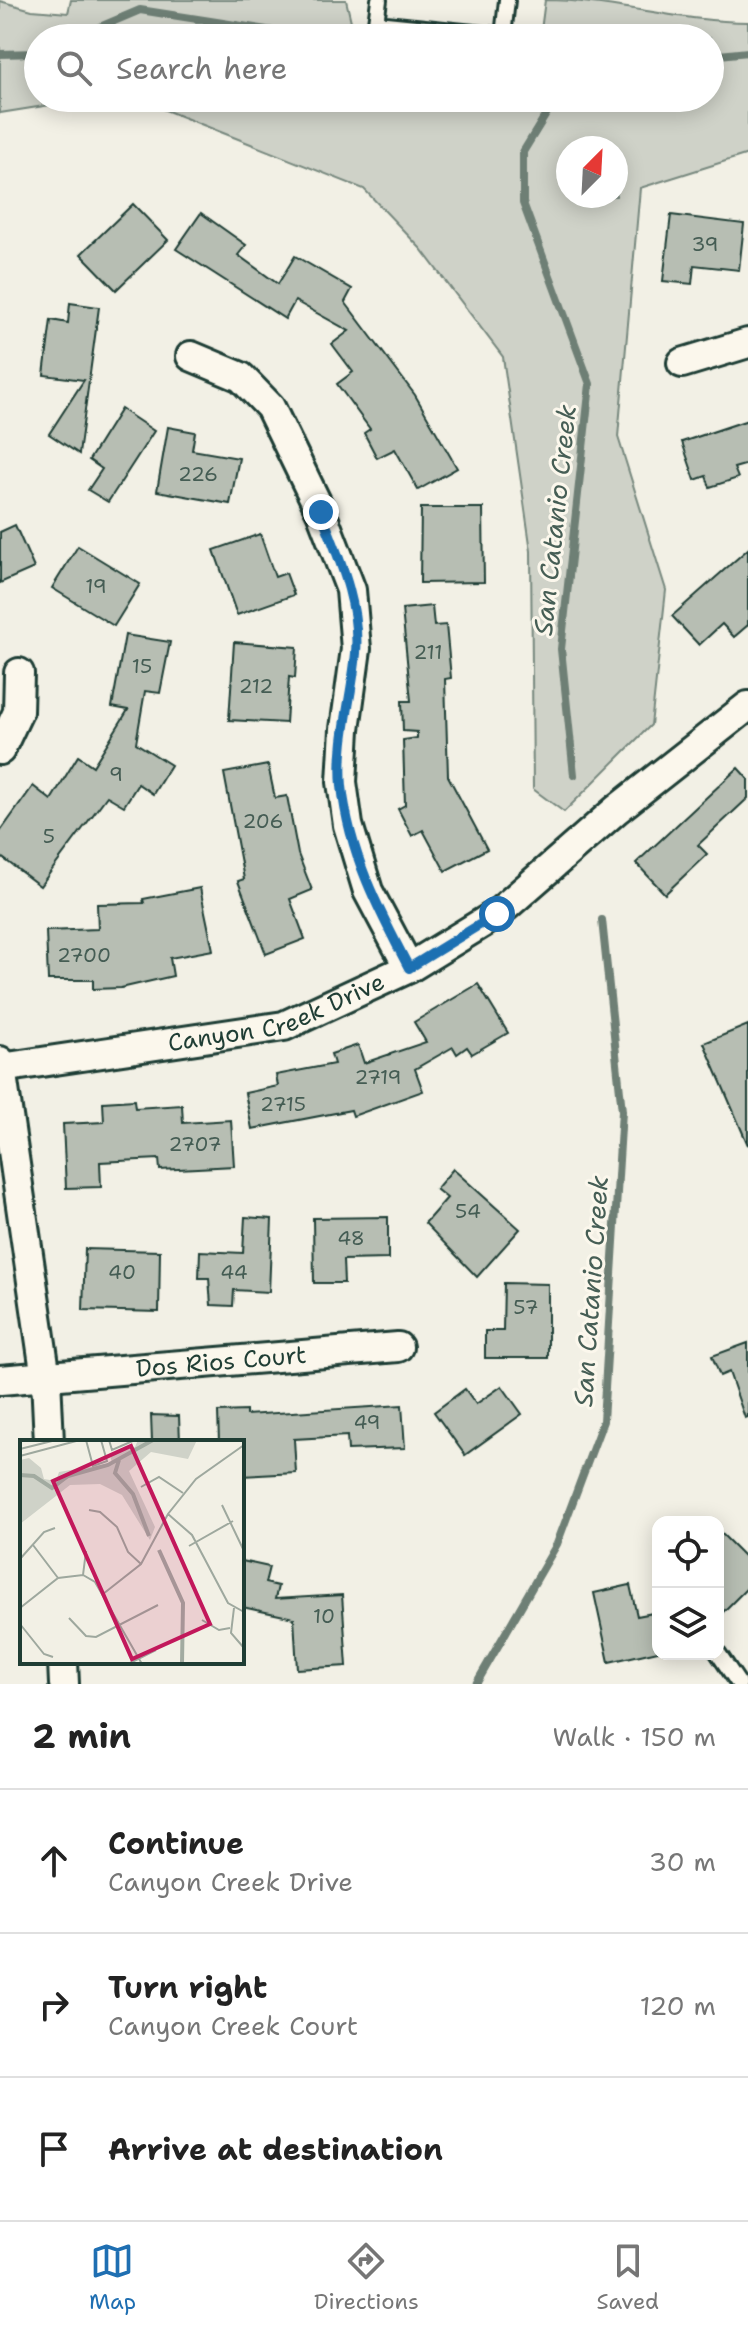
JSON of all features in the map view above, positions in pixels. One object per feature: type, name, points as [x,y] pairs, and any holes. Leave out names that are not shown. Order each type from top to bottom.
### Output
[{"type":"street","points":[[682,363],[748,343]]},
{"type":"street","points":[[191,356],[241,377],[270,407],[321,512],[351,590],[356,649],[345,729],[342,782],[348,825],[368,891],[409,968]]},
{"type":"street","points":[[0,750],[18,712],[19,673]]},
{"type":"street","name":"Canyon Creek Drive","points":[[1,1064],[284,1026],[409,968],[497,914],[616,810],[748,706]]},
{"type":"street","points":[[1,1064],[46,1378],[49,1440]]},
{"type":"street","name":"Dos Rios Court","points":[[0,1380],[398,1347]]},
{"type":"street","points":[[63,1664],[64,1684]]},
{"type":"lane","points":[[379,0],[376,23],[386,24]]},
{"type":"lane","points":[[504,24],[507,0]]},
{"type":"lane","points":[[723,1660],[739,1684]]},
{"type":"shaded area","points":[[71,0],[346,0],[352,24],[24,24],[24,109],[0,113],[0,1],[32,10],[68,13]]},
{"type":"shaded area","points":[[545,0],[596,3],[697,19],[748,22],[748,154],[640,188],[618,437],[666,590],[651,725],[564,812],[533,789],[531,551],[503,357],[421,249],[364,189],[170,112],[724,112],[724,24],[542,24]]},
{"type":"building","points":[[133,204],[168,240],[116,290],[81,254]]},
{"type":"building","points":[[201,213],[246,245],[238,255],[278,284],[295,256],[352,289],[345,302],[415,395],[457,468],[418,490],[395,449],[377,458],[364,433],[370,429],[337,384],[353,372],[332,344],[349,331],[295,301],[285,319],[176,249]]},
{"type":"building","points":[[671,215],[744,224],[739,270],[694,265],[692,284],[663,281]]},
{"type":"building","points":[[70,303],[99,307],[79,454],[49,434],[84,380],[44,375],[51,320],[68,323]]},
{"type":"building","points":[[121,409],[154,431],[108,502],[88,490],[102,469],[89,460]]},
{"type":"building","points":[[748,420],[748,464],[734,468],[738,478],[710,487],[706,476],[695,480],[682,442]]},
{"type":"building","points":[[168,427],[195,432],[192,450],[239,458],[230,504],[157,491]]},
{"type":"building","points":[[421,508],[483,508],[484,582],[420,583]]},
{"type":"building","points":[[15,525],[34,568],[0,583],[0,532]]},
{"type":"building","points":[[260,534],[275,577],[286,573],[294,595],[237,615],[214,550]]},
{"type":"building","points":[[78,546],[140,584],[114,626],[52,588]]},
{"type":"building","points":[[748,549],[748,625],[734,637],[722,624],[699,645],[672,616]]},
{"type":"building","points":[[432,606],[434,626],[446,625],[451,678],[445,679],[448,776],[487,849],[445,871],[423,830],[412,836],[398,809],[405,805],[403,740],[417,738],[417,732],[403,731],[402,701],[411,701],[402,609]]},
{"type":"building","points":[[125,635],[170,642],[160,693],[145,691],[136,743],[171,765],[153,794],[138,784],[124,806],[107,796],[40,886],[0,856],[0,832],[33,786],[51,800],[78,756],[93,766],[128,710],[112,707]]},
{"type":"building","points":[[234,642],[297,647],[295,678],[289,677],[286,723],[229,720]]},
{"type":"building","points":[[268,765],[275,798],[287,796],[298,854],[312,890],[290,899],[305,939],[266,954],[238,881],[244,879],[224,773]]},
{"type":"building","points":[[738,768],[748,779],[748,798],[698,845],[707,854],[665,894],[636,863]]},
{"type":"building","points":[[200,888],[213,950],[170,958],[173,976],[121,988],[93,989],[93,980],[48,980],[46,931],[98,929],[97,904],[144,903],[143,899]]},
{"type":"building","points":[[478,984],[508,1033],[472,1054],[467,1047],[457,1054],[453,1047],[415,1069],[423,1091],[353,1116],[351,1110],[252,1129],[245,1093],[278,1086],[276,1075],[334,1064],[331,1054],[358,1045],[364,1063],[426,1042],[414,1022]]},
{"type":"building","points":[[748,1025],[748,1145],[704,1043]]},
{"type":"building","points":[[134,1100],[135,1108],[182,1105],[183,1123],[231,1120],[234,1166],[160,1170],[159,1159],[100,1162],[101,1187],[66,1188],[63,1124],[104,1122],[103,1102]]},
{"type":"building","points":[[453,1169],[520,1229],[477,1277],[425,1223],[447,1198],[436,1189]]},
{"type":"building","points":[[245,1217],[272,1219],[269,1292],[234,1290],[233,1306],[211,1305],[209,1278],[199,1278],[200,1251],[243,1253]]},
{"type":"building","points":[[388,1217],[388,1259],[343,1260],[344,1283],[314,1283],[313,1218]]},
{"type":"building","points":[[85,1249],[160,1251],[159,1312],[83,1310]]},
{"type":"building","points":[[504,1283],[548,1284],[548,1358],[485,1358],[485,1331],[503,1331]]},
{"type":"building","points":[[748,1343],[748,1417],[745,1418],[729,1372],[720,1376],[712,1356]]},
{"type":"building","points":[[502,1386],[522,1414],[465,1455],[434,1412],[465,1389],[476,1404]]},
{"type":"building","points":[[402,1405],[405,1448],[348,1450],[347,1436],[294,1439],[296,1473],[244,1476],[244,1440],[219,1440],[218,1412],[246,1411],[246,1415]]},
{"type":"building","points":[[151,1415],[179,1416],[180,1440],[152,1440]]},
{"type":"building","points":[[724,1536],[748,1560],[748,1587],[724,1611]]},
{"type":"building","points":[[244,1561],[269,1567],[265,1583],[278,1586],[275,1599],[342,1595],[347,1666],[297,1669],[294,1618],[244,1607]]},
{"type":"building","points":[[630,1585],[637,1616],[652,1613],[652,1652],[609,1662],[594,1593]]},
{"type":"waterway","points":[[107,24],[140,10],[229,24]]},
{"type":"waterway","points":[[724,55],[748,52]]},
{"type":"waterway","points":[[0,54],[24,53]]},
{"type":"waterway","name":"San Catanio Creek","points":[[547,112],[523,152],[523,203],[590,384],[561,649],[574,775]]},
{"type":"waterway","name":"San Catanio Creek","points":[[476,1684],[557,1544],[603,1421],[622,1111],[602,920]]},
{"type":"route","points":[[321,512],[351,590],[356,649],[345,729],[342,782],[348,825],[368,891],[409,968],[497,914]]}]
